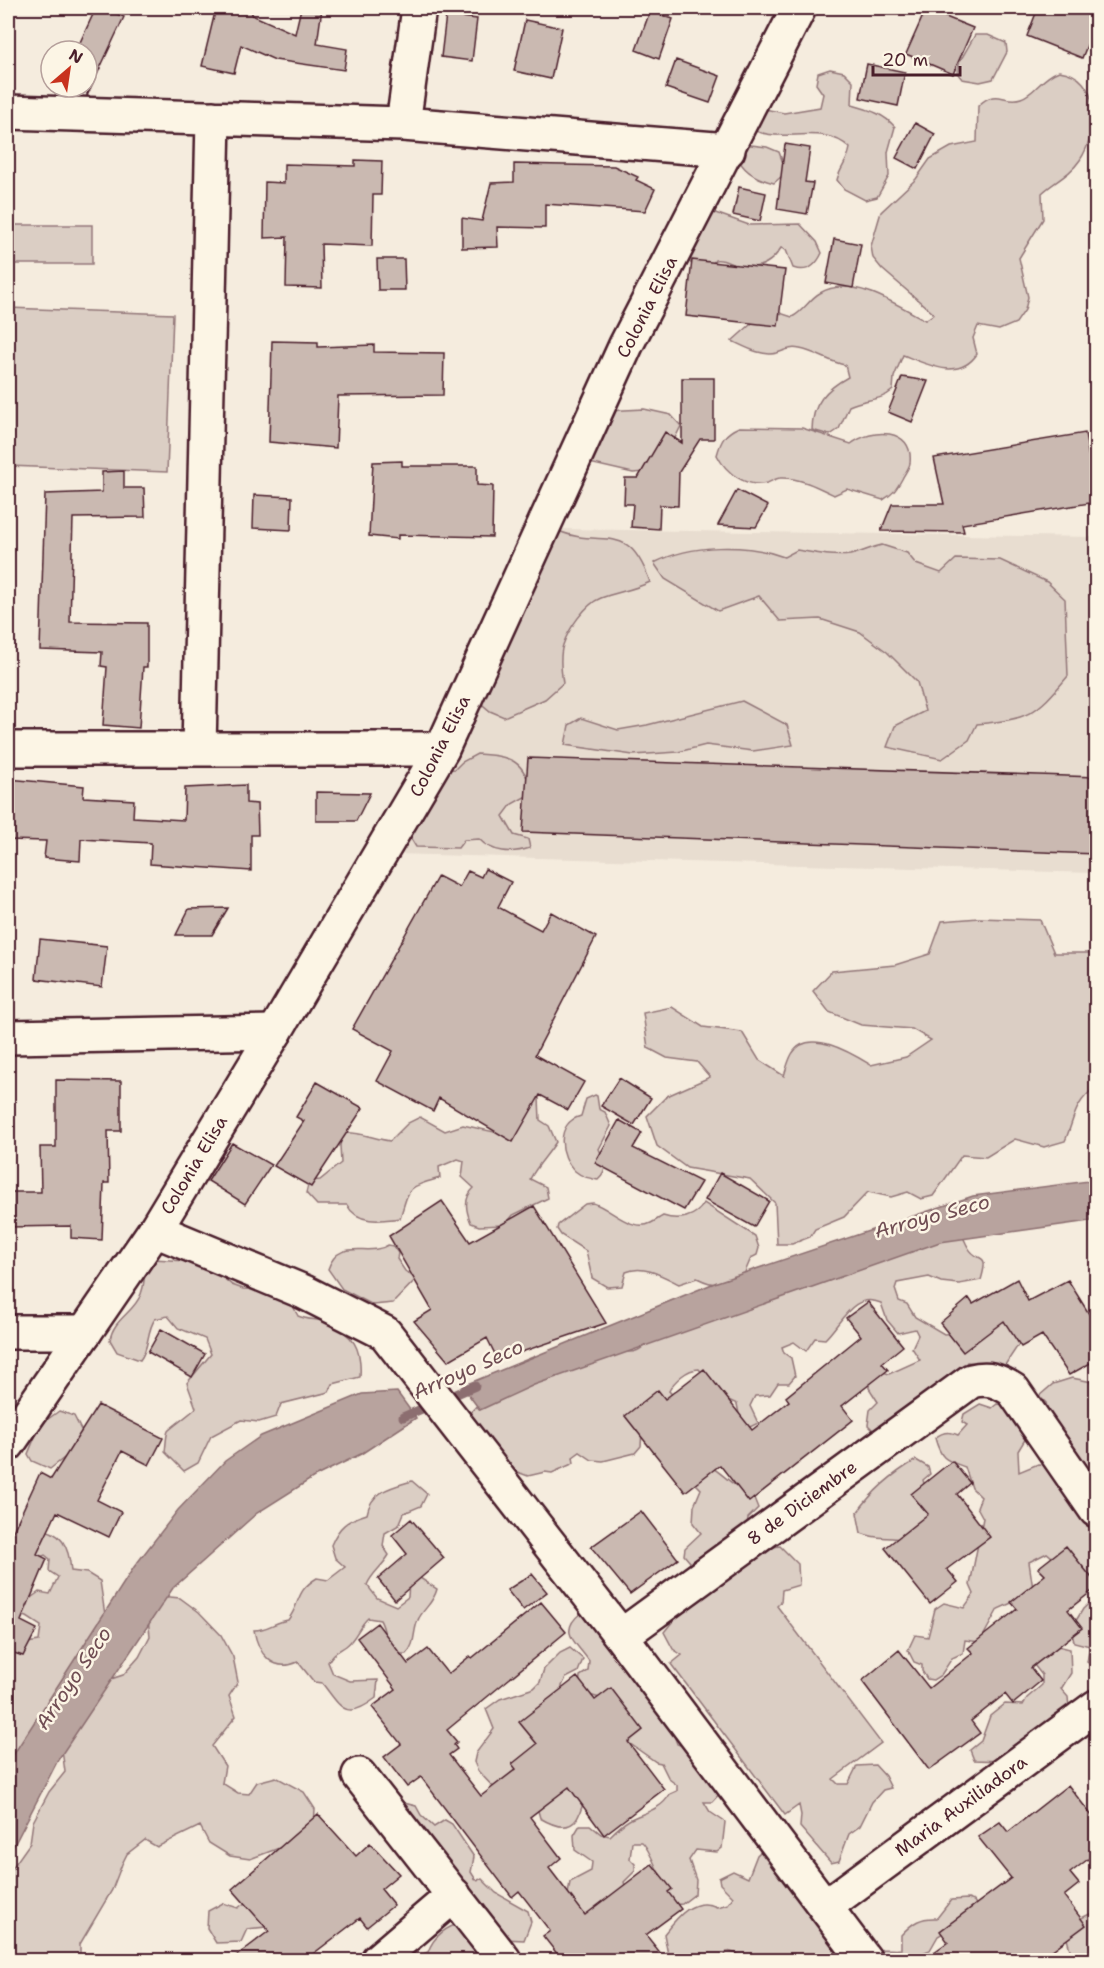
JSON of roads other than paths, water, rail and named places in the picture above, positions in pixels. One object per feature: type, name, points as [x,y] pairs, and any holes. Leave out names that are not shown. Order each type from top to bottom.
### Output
[{"type":"street","points":[[403,124],[419,8]]},
{"type":"street","name":"Colonia Elisa","points":[[8,1444],[155,1230],[442,749],[626,345],[799,8]]},
{"type":"street","points":[[8,112],[403,124],[728,150]]},
{"type":"street","points":[[199,749],[213,118]]},
{"type":"street","points":[[8,748],[442,749]]},
{"type":"street","points":[[8,1037],[275,1032]]},
{"type":"street","points":[[155,1230],[304,1292],[385,1333],[621,1636],[865,1960]]},
{"type":"street","points":[[8,1332],[85,1332]]},
{"type":"street","name":"8 de Diciembre","points":[[621,1636],[970,1381],[987,1378],[998,1380],[1013,1390],[1096,1510]]},
{"type":"street","name":"Maria Auxiliadora","points":[[826,1906],[1096,1707]]},
{"type":"street","points":[[359,1775],[504,1960]]},
{"type":"street","points":[[378,1960],[454,1895]]},
{"type":"water","points":[[1096,1180],[1096,1220],[940,1242],[534,1385],[480,1410],[462,1386],[717,1282],[973,1196]]},
{"type":"water","points":[[397,1392],[416,1418],[361,1454],[314,1477],[257,1513],[173,1588],[58,1760],[8,1857],[8,1763],[134,1567],[178,1510],[225,1461],[261,1436],[362,1394]]},
{"type":"waterway","name":"Arroyo Seco","points":[[403,1417],[475,1386]]}]
